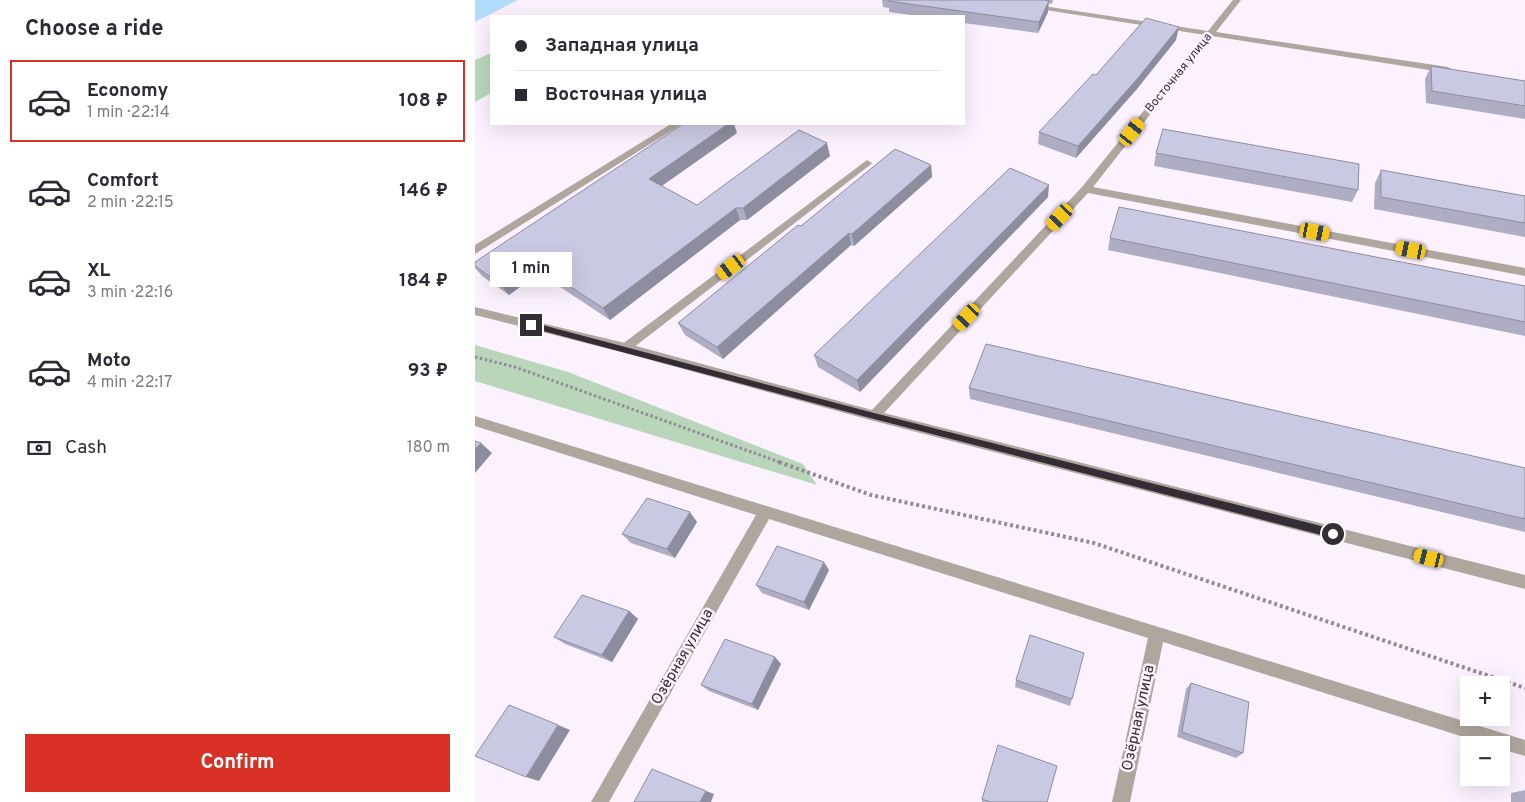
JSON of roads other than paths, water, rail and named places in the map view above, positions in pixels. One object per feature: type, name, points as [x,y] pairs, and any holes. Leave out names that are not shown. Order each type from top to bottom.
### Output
[{"type":"street","name":"Восточная улица","points":[[874,416],[1086,189],[1237,0]]},
{"type":"street","points":[[1021,4],[1212,32],[1457,72]]},
{"type":"street","points":[[475,250],[675,125]]},
{"type":"street","points":[[625,348],[867,162]]},
{"type":"street","points":[[1086,189],[1525,272]]},
{"type":"street","points":[[475,311],[625,348],[874,416],[1525,582]]},
{"type":"street","points":[[475,421],[1525,748]]},
{"type":"street","name":"Озёрная улица","points":[[601,802],[766,511]]},
{"type":"street","name":"Озёрная улица","points":[[1121,802],[1157,633]]},
{"type":"water","points":[[475,0],[518,0],[475,22]]}]
